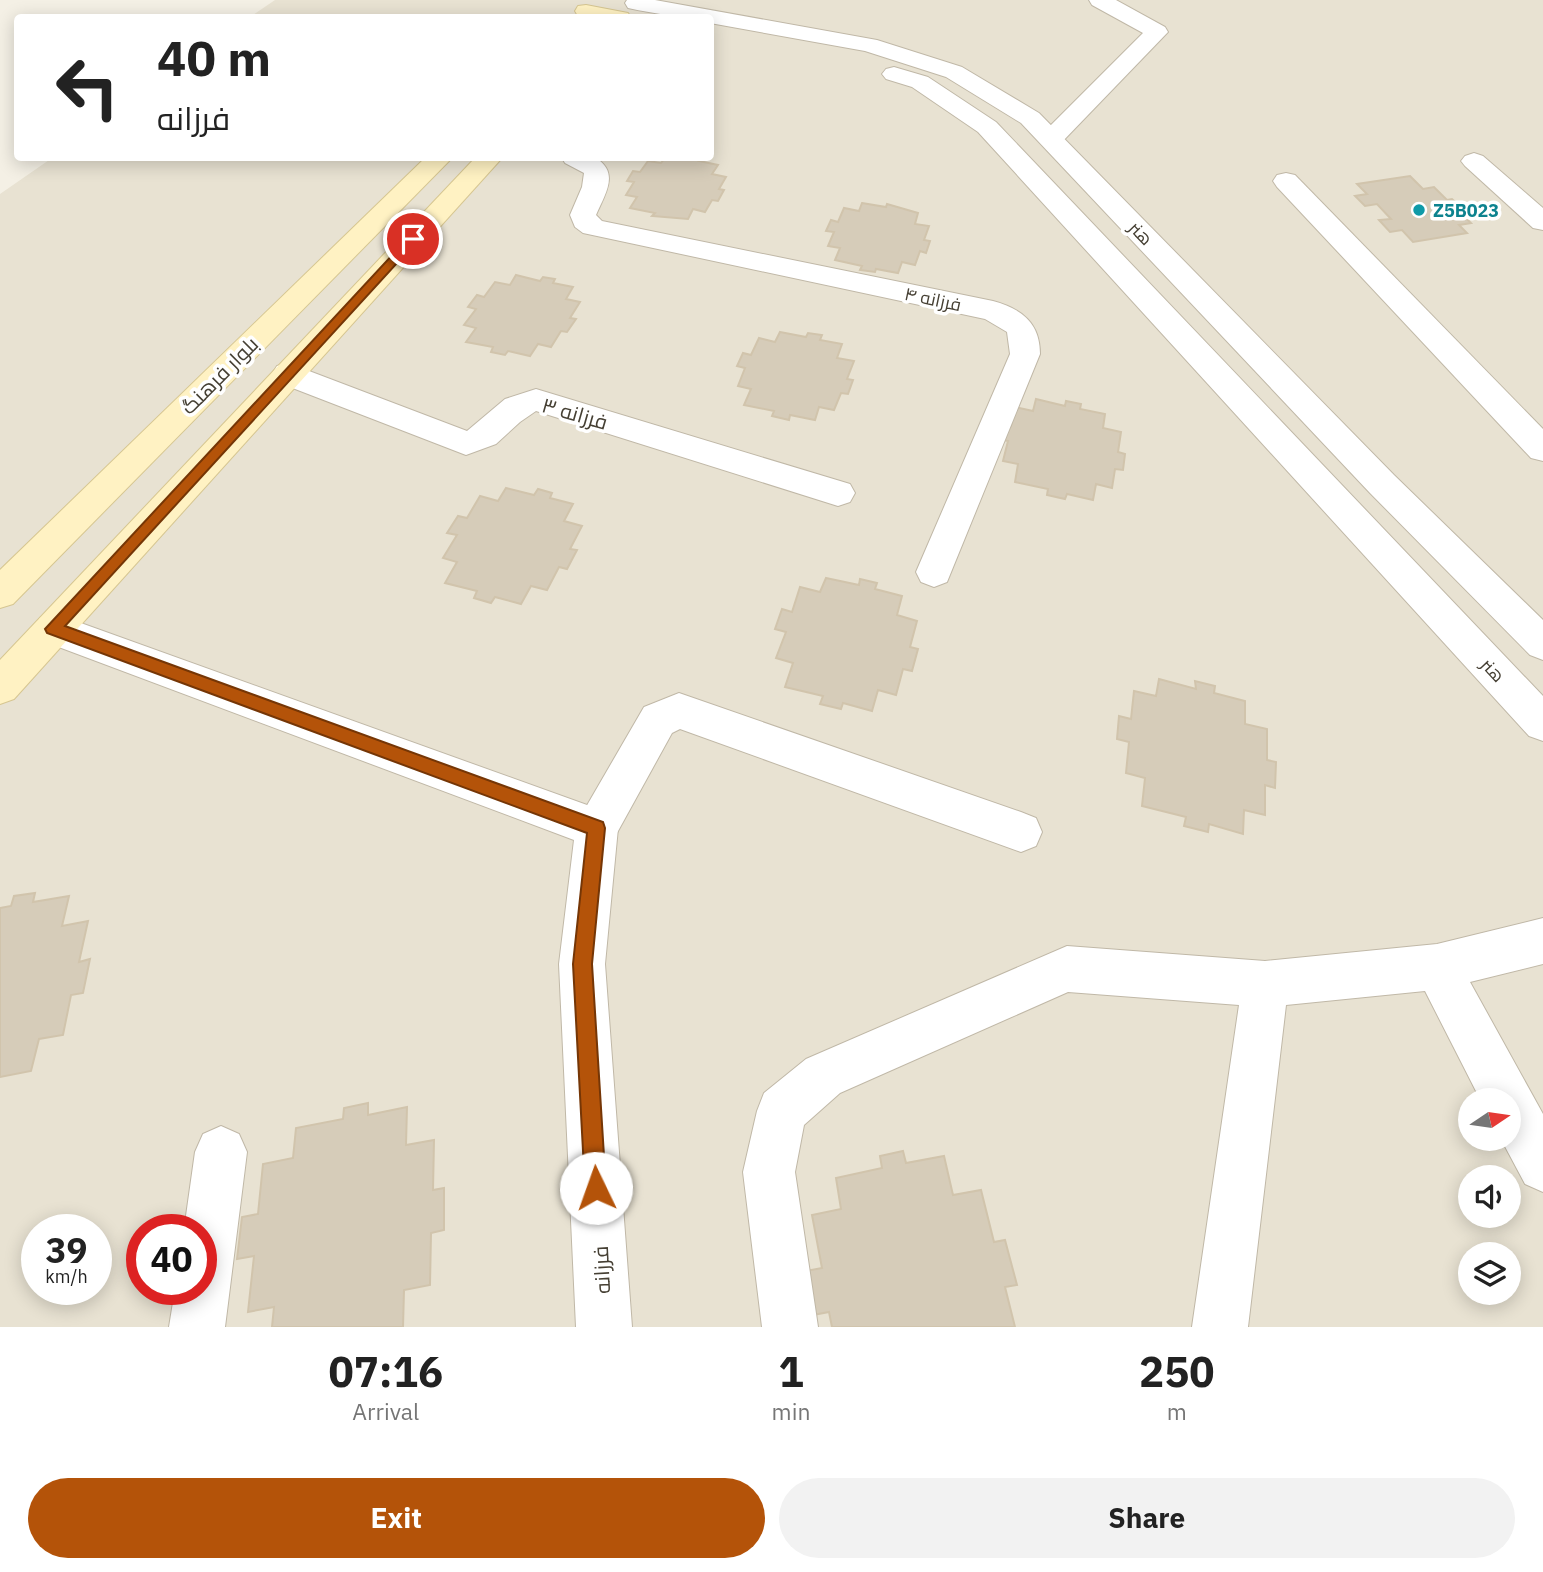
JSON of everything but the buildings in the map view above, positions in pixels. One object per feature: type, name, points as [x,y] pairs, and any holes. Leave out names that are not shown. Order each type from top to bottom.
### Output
[{"type":"main road","points":[[588,10],[628,8]]},
{"type":"main road","name":"بلوار فرهنگ","points":[[0,593],[436,161]]},
{"type":"main road","points":[[0,687],[486,161]]},
{"type":"street","points":[[1051,139],[1157,32],[1100,0]]},
{"type":"street","name":"هنر","points":[[628,8],[667,14]]},
{"type":"street","name":"هنر","points":[[714,21],[869,45],[954,72],[1030,118],[1382,484],[1543,644]]},
{"type":"street","name":"هنر","points":[[714,35],[843,58],[920,82],[987,127],[1543,723]]},
{"type":"street","name":"فرزانه ۴","points":[[587,161],[596,167],[599,176],[583,215],[585,221],[593,227],[993,311],[1015,321],[1026,338],[1025,354],[934,572]]},
{"type":"street","points":[[1474,161],[1543,222]]},
{"type":"street","points":[[1286,181],[1543,449]]},
{"type":"street","name":"فرزانه ۳","points":[[288,374],[466,443],[481,438],[524,401],[536,400],[838,493]]},
{"type":"street","points":[[53,629],[597,828],[658,720],[679,711],[1021,832]]},
{"type":"street","name":"فرزانه","points":[[597,828],[582,964],[604,1327]]},
{"type":"street","points":[[790,1327],[769,1172],[782,1111],[823,1076],[1067,969],[1265,984],[1437,967],[1543,941]]},
{"type":"street","points":[[1437,967],[1543,1166]]},
{"type":"street","points":[[1220,1327],[1265,984]]},
{"type":"street","points":[[197,1327],[221,1152]]},
{"type":"shaded area","points":[[275,0],[1543,0],[1543,1327],[0,1327],[0,194],[48,161],[714,161],[714,14],[254,14]]},
{"type":"place","name":"Z5B023","points":[[1419,210]]},
{"type":"route","points":[[413,239],[53,629],[597,828],[582,964],[596,1188]]}]
